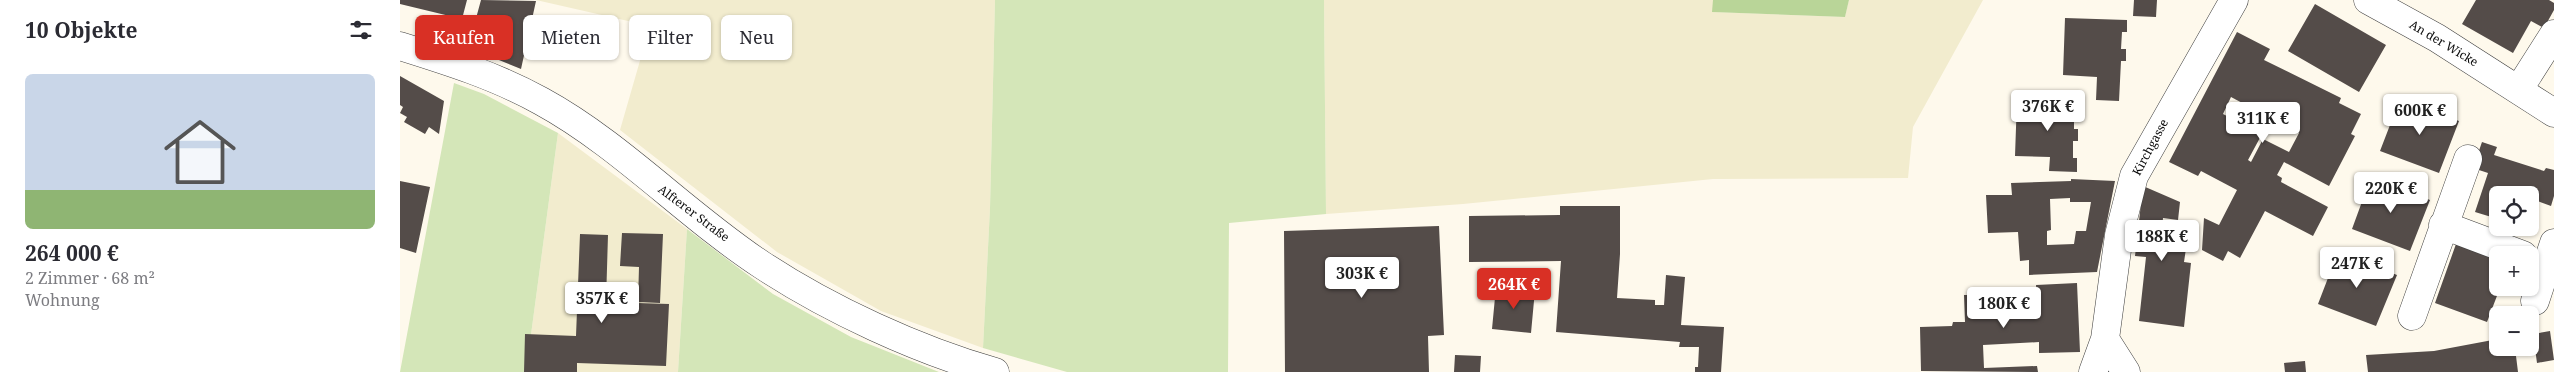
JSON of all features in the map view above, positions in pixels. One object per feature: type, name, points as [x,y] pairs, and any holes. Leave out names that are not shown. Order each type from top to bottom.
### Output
[{"type":"street","name":"Kirchgasse","points":[[2094,372],[2104,339],[2119,235],[2134,176],[2234,0]]},
{"type":"street","name":"An der Wicke","points":[[2368,0],[2437,38],[2554,113]]},
{"type":"street","points":[[2519,89],[2554,34]]},
{"type":"street","name":"Alfterer Straße","points":[[400,46],[476,70],[541,101],[590,134],[762,265],[847,313],[954,361],[994,372]]},
{"type":"street","points":[[2412,316],[2468,159]]},
{"type":"street","points":[[2443,225],[2510,246]]},
{"type":"street","points":[[2536,296],[2536,301]]},
{"type":"street","points":[[2104,339],[2126,372]]},
{"type":"shaded area","points":[[536,0],[995,0],[990,208],[983,348],[881,311],[777,252],[620,130],[640,60],[711,60],[711,15],[629,15],[629,21],[619,19],[619,15],[602,15]]},
{"type":"shaded area","points":[[1324,0],[1713,0],[1713,12],[1845,17],[1849,0],[1983,0],[1913,127],[1908,178],[1713,179],[1463,204],[1326,214]]},
{"type":"shaded area","points":[[558,133],[687,229],[678,372],[526,372]]},
{"type":"green space","points":[[995,0],[1324,0],[1326,214],[1229,223],[1228,372],[1067,372],[983,348],[990,208]]},
{"type":"green space","points":[[1713,0],[1849,0],[1845,17],[1712,12]]},
{"type":"green space","points":[[454,83],[484,94],[558,133],[526,372],[400,372]]},
{"type":"green space","points":[[687,229],[773,294],[851,337],[939,372],[678,372]]},
{"type":"building","points":[[400,0],[467,0],[463,15],[445,15],[400,4]]},
{"type":"building","points":[[481,0],[536,1],[533,15],[523,15],[523,60],[521,69],[499,60],[513,60],[513,15],[477,15]]},
{"type":"building","points":[[2134,0],[2157,0],[2156,17],[2133,16]]},
{"type":"building","points":[[2476,0],[2549,0],[2554,3],[2554,10],[2544,28],[2531,21],[2513,53],[2462,24]]},
{"type":"building","points":[[2315,4],[2386,45],[2359,92],[2288,51]]},
{"type":"building","points":[[2065,18],[2127,20],[2127,32],[2122,32],[2121,49],[2126,49],[2126,61],[2121,61],[2119,101],[2096,100],[2097,77],[2063,75]]},
{"type":"building","points":[[2237,32],[2270,49],[2264,60],[2341,98],[2339,103],[2361,114],[2351,134],[2355,136],[2329,186],[2284,162],[2277,175],[2282,178],[2281,182],[2328,207],[2313,236],[2265,211],[2240,258],[2228,251],[2223,261],[2202,250],[2204,218],[2219,225],[2237,190],[2201,171],[2198,176],[2169,162]],"holes":[[[2231,97],[2299,133],[2289,152],[2263,139],[2251,162],[2248,160],[2262,134],[2223,114]]]},
{"type":"building","points":[[400,76],[444,101],[439,134],[429,127],[425,134],[404,122],[407,117],[400,113],[403,107],[400,105]]},
{"type":"building","points":[[2017,99],[2079,101],[2079,113],[2074,113],[2074,129],[2078,129],[2078,141],[2073,141],[2073,158],[2077,158],[2077,172],[2049,171],[2050,157],[2015,156]]},
{"type":"building","points":[[2400,99],[2459,121],[2439,173],[2380,151]]},
{"type":"building","points":[[2482,142],[2497,147],[2494,155],[2544,171],[2546,168],[2554,170],[2554,196],[2551,206],[2539,202],[2539,186],[2489,186],[2489,216],[2475,212],[2488,173],[2473,168]]},
{"type":"building","points":[[2371,177],[2430,200],[2410,251],[2352,229]]},
{"type":"building","points":[[2071,179],[2115,181],[2097,272],[2029,275],[2029,260],[2020,261],[2018,232],[1988,233],[1986,195],[2012,195],[2011,183],[2071,181]],"holes":[[[2070,198],[2070,202],[2091,202],[2086,231],[2076,231],[2074,244],[2047,245],[2047,231],[2051,230],[2050,199]]]},
{"type":"building","points":[[400,181],[430,187],[416,253],[400,248]]},
{"type":"building","points":[[2143,186],[2180,202],[2178,220],[2163,218],[2162,231],[2188,235],[2184,262],[2191,263],[2184,327],[2139,321],[2146,257],[2135,256]]},
{"type":"building","points":[[1560,206],[1620,206],[1620,254],[1617,298],[1655,300],[1655,305],[1664,305],[1666,275],[1685,277],[1681,325],[1724,327],[1721,372],[1695,372],[1695,367],[1698,367],[1699,347],[1679,347],[1680,342],[1556,332],[1561,261],[1469,262],[1469,216],[1560,215]]},
{"type":"building","points":[[1439,226],[1444,335],[1428,336],[1429,372],[1285,372],[1284,231]]},
{"type":"building","points":[[622,233],[663,234],[660,303],[638,302],[639,267],[620,266]]},
{"type":"building","points":[[580,234],[608,235],[606,302],[669,304],[666,366],[577,363],[577,372],[524,372],[525,334],[576,336]]},
{"type":"building","points":[[2456,244],[2489,256],[2489,296],[2497,296],[2493,306],[2489,306],[2487,322],[2435,303]]},
{"type":"building","points":[[2338,252],[2397,275],[2376,326],[2318,304]]},
{"type":"building","points":[[2077,283],[2080,352],[2039,353],[2039,342],[1983,345],[1984,368],[2037,366],[2038,372],[1921,371],[1920,327],[1952,326],[1953,322],[1965,322],[1964,295],[2037,295],[2036,285]]},
{"type":"building","points":[[1496,287],[1535,290],[1531,333],[1492,329]]},
{"type":"building","points":[[2550,331],[2554,360],[2537,363],[2536,356],[2539,356],[2539,333]]},
{"type":"building","points":[[2489,341],[2489,356],[2516,356],[2518,372],[2368,372],[2366,355],[2434,351]]},
{"type":"building","points":[[1455,355],[1481,356],[1480,372],[1454,372]]},
{"type":"building","points":[[2305,361],[2306,372],[2285,372],[2284,363]]}]
